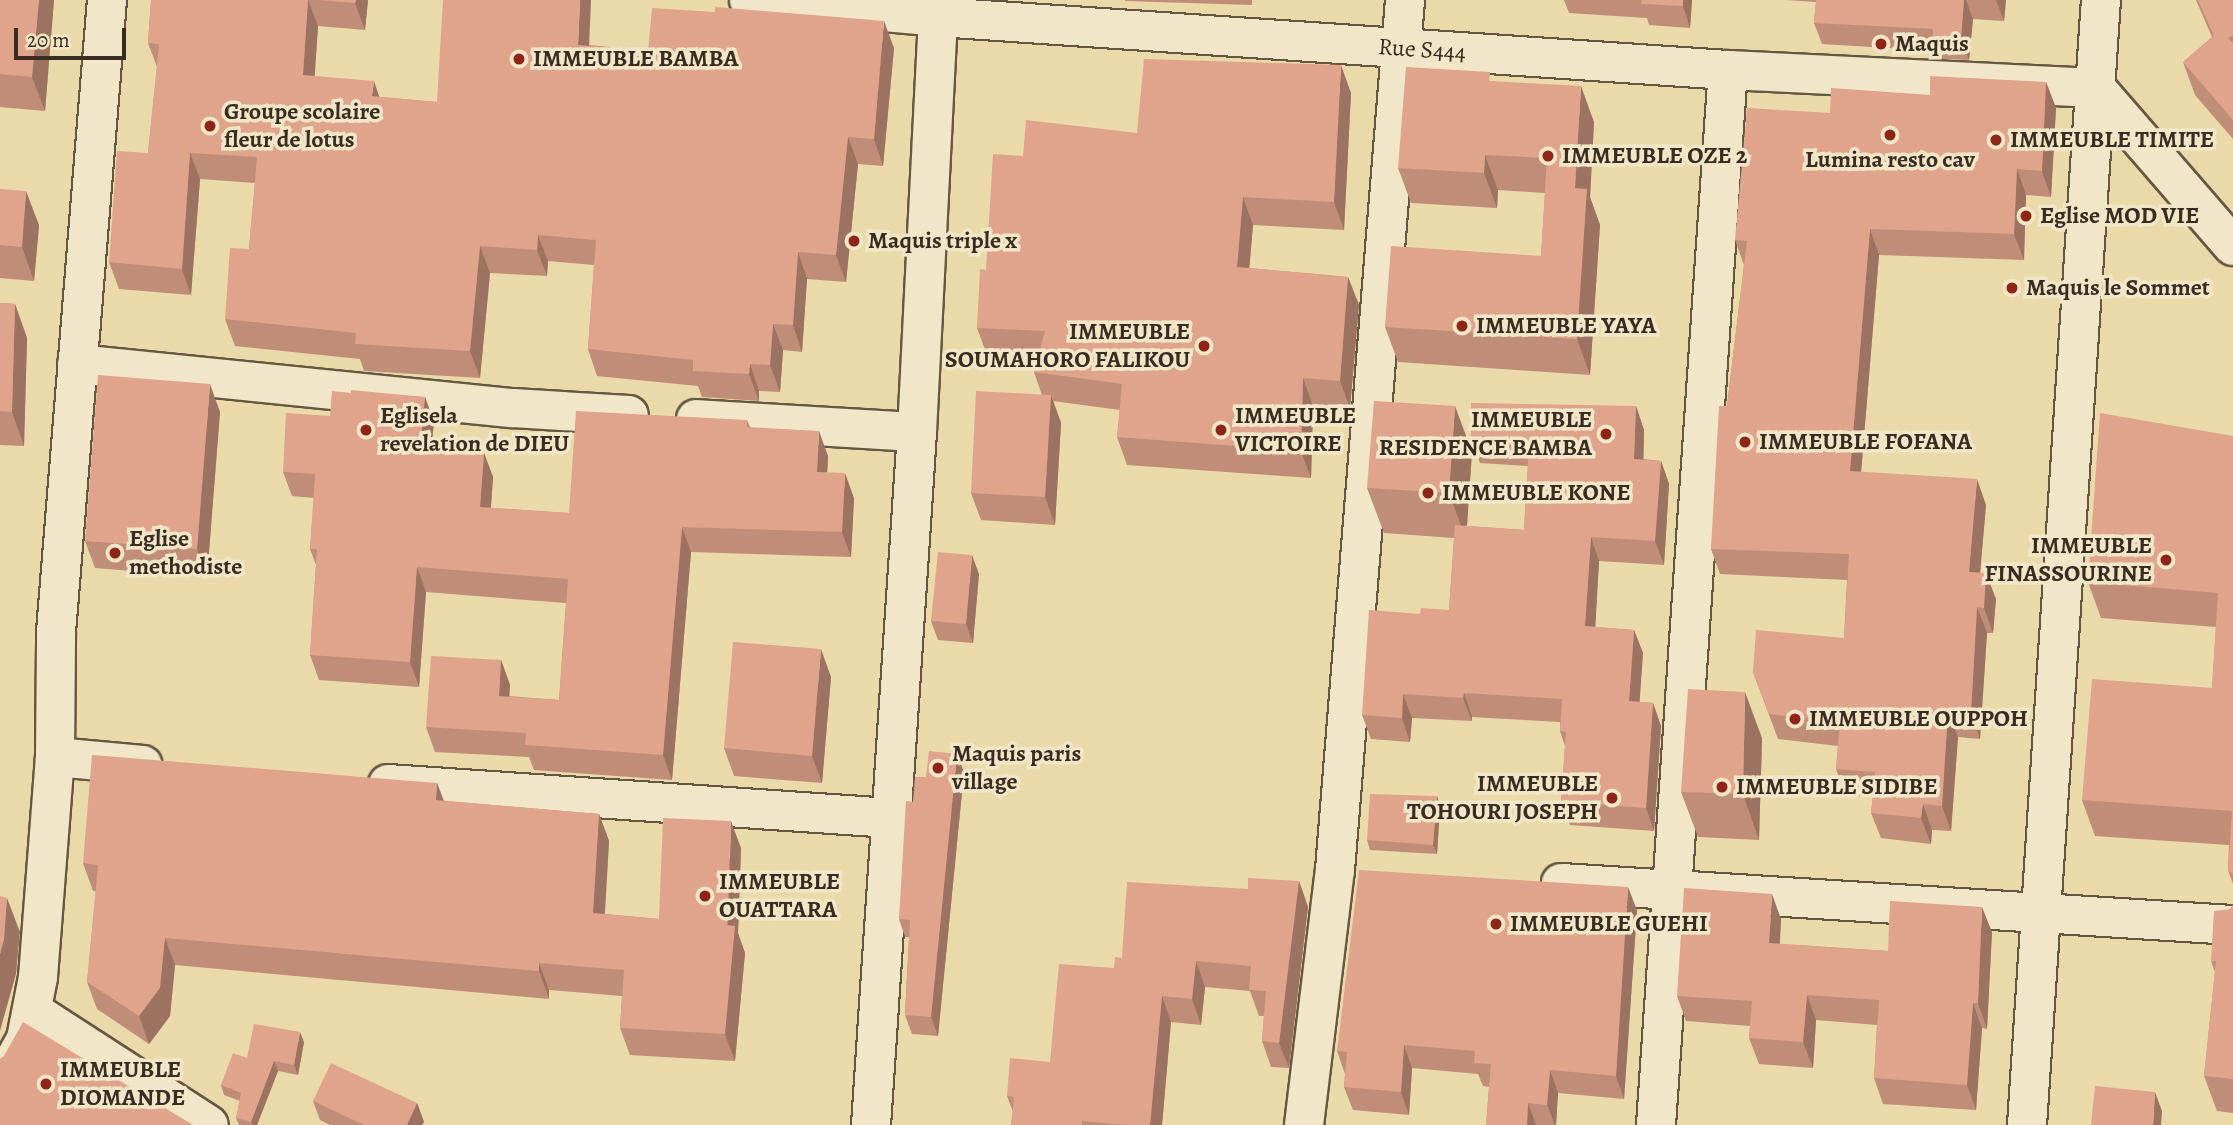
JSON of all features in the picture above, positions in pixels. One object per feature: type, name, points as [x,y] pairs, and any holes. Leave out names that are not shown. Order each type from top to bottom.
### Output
[{"type":"street","points":[[0,1086],[26,1039],[34,1012],[55,757],[56,632],[107,0]]},
{"type":"street","name":"Rue S444","points":[[749,0],[939,9],[1403,49],[1728,70],[2096,88]]},
{"type":"street","points":[[1304,1125],[1335,870],[1405,0]]},
{"type":"street","points":[[2027,1125],[2101,0]]},
{"type":"street","points":[[871,1125],[917,432],[939,9]]},
{"type":"street","points":[[1656,1125],[1670,889],[1728,70]]},
{"type":"street","points":[[2096,88],[2233,246]]},
{"type":"street","points":[[77,364],[513,408],[917,432]]},
{"type":"street","points":[[55,757],[176,767]]},
{"type":"street","points":[[351,781],[890,818]]},
{"type":"street","points":[[1335,870],[1377,873]]},
{"type":"street","points":[[1530,881],[2233,925]]},
{"type":"street","points":[[34,1012],[209,1125]]},
{"type":"building","points":[[0,0],[39,0],[32,77],[0,74]]},
{"type":"building","points":[[151,0],[308,0],[303,75],[374,81],[372,96],[437,102],[443,0],[580,0],[578,45],[648,51],[652,8],[715,12],[715,7],[884,21],[874,139],[848,137],[836,255],[798,252],[793,325],[773,324],[770,365],[750,364],[749,374],[693,371],[693,360],[588,349],[596,240],[538,235],[537,250],[480,246],[470,351],[355,344],[356,333],[225,319],[230,248],[249,249],[257,157],[190,153],[182,269],[109,262],[117,151],[148,153],[159,44],[148,43]]},
{"type":"building","points":[[318,0],[356,0],[355,3]]},
{"type":"building","points":[[1642,0],[1683,0],[1683,6],[1641,4]]},
{"type":"building","points":[[1816,0],[1964,0],[1961,38],[1933,37],[1933,29],[1814,23]]},
{"type":"building","points":[[2198,0],[2233,0],[2233,35],[2228,38],[2233,43],[2233,120],[2183,62],[2214,36]]},
{"type":"building","points":[[1144,59],[1341,65],[1334,202],[1243,197],[1237,267],[1348,277],[1340,381],[1303,378],[1301,451],[1117,437],[1122,384],[1034,372],[1045,331],[977,328],[980,269],[986,270],[993,154],[1023,156],[1026,120],[1137,133]]},
{"type":"building","points":[[1406,67],[1490,72],[1489,81],[1581,86],[1575,188],[1587,189],[1577,339],[1385,327],[1391,246],[1541,256],[1547,158],[1485,155],[1484,173],[1398,168]]},
{"type":"building","points":[[1930,76],[2046,82],[2042,171],[2017,169],[2014,234],[1870,229],[1850,471],[1977,479],[1969,572],[1986,573],[1984,608],[1977,607],[1971,713],[1948,711],[1942,806],[1923,804],[1921,818],[1871,813],[1875,772],[1836,769],[1840,722],[1769,714],[1753,672],[1756,630],[1844,638],[1849,554],[1711,549],[1719,406],[1727,406],[1747,241],[1735,240],[1747,108],[1830,113],[1831,88],[1930,95]]},
{"type":"building","points":[[0,189],[26,191],[22,247],[0,245]]},
{"type":"building","points":[[0,303],[15,304],[12,412],[0,411]]},
{"type":"building","points":[[98,375],[210,384],[197,549],[85,541]]},
{"type":"building","points":[[351,390],[425,397],[420,448],[484,453],[480,507],[569,513],[576,411],[747,420],[747,427],[819,431],[817,472],[845,473],[842,532],[682,527],[663,755],[525,745],[526,733],[426,727],[431,656],[501,660],[499,696],[559,700],[568,579],[417,567],[410,662],[310,655],[317,549],[310,549],[315,474],[283,472],[286,413],[330,416],[332,391],[351,393]]},
{"type":"building","points":[[976,391],[1051,395],[1045,497],[971,493]]},
{"type":"building","points":[[1374,401],[1455,406],[1449,493],[1367,488]]},
{"type":"building","points":[[1471,403],[1636,406],[1634,459],[1661,461],[1655,541],[1591,537],[1585,626],[1634,630],[1629,701],[1653,703],[1646,808],[1561,802],[1566,732],[1560,731],[1562,699],[1464,693],[1463,698],[1403,694],[1402,718],[1362,715],[1369,610],[1420,614],[1421,608],[1449,610],[1455,525],[1524,530],[1529,443],[1471,440]]},
{"type":"building","points":[[2100,413],[2233,436],[2233,874],[2228,870],[2232,811],[2082,800],[2092,679],[2212,688],[2218,593],[2088,582]]},
{"type":"building","points":[[938,552],[972,555],[966,624],[931,621]]},
{"type":"building","points":[[733,642],[821,649],[812,756],[724,748]]},
{"type":"building","points":[[1688,689],[1745,692],[1743,794],[1681,792]]},
{"type":"building","points":[[929,751],[957,754],[931,1017],[905,1015],[910,920],[899,919],[906,801],[913,802],[915,777],[926,777]]},
{"type":"building","points":[[92,755],[437,783],[436,800],[599,814],[593,913],[659,919],[663,818],[731,821],[727,925],[735,926],[725,1034],[620,1028],[624,970],[539,963],[539,971],[165,938],[160,988],[139,1016],[87,982],[98,865],[83,863]]},
{"type":"building","points":[[1370,794],[1437,796],[1433,845],[1367,840]]},
{"type":"building","points":[[1359,870],[1628,887],[1616,1076],[1550,1070],[1547,1105],[1528,1103],[1527,1125],[1486,1125],[1491,1064],[1474,1063],[1475,1051],[1404,1045],[1401,1092],[1344,1087],[1347,1052],[1337,1051]]},
{"type":"building","points":[[1248,878],[1299,881],[1279,1043],[1262,1041],[1266,991],[1249,990],[1251,966],[1196,961],[1192,999],[1162,996],[1150,1125],[1082,1121],[1082,1125],[1011,1125],[1014,1097],[1007,1096],[1010,1058],[1050,1062],[1059,964],[1114,968],[1115,957],[1122,958],[1127,882],[1248,889]]},
{"type":"building","points":[[1684,888],[1772,894],[1769,943],[1888,951],[1890,901],[1982,907],[1978,1003],[1973,1003],[1967,1085],[1874,1078],[1879,1000],[1807,995],[1803,1042],[1749,1038],[1752,1001],[1677,996]]},
{"type":"building","points":[[0,896],[7,898],[4,940],[0,954]]},
{"type":"building","points":[[2233,905],[2233,1079],[2204,1076],[2216,961],[2211,961],[2214,911],[2230,909]]},
{"type":"building","points":[[23,1022],[193,1125],[0,1125],[0,1059]]},
{"type":"building","points":[[254,1024],[300,1032],[294,1065],[274,1061],[251,1122],[236,1118],[241,1093],[221,1085],[233,1053],[247,1058]]},
{"type":"building","points":[[331,1063],[417,1103],[407,1125],[364,1125],[313,1101]]},
{"type":"building","points":[[2095,1086],[2155,1092],[2153,1125],[2091,1125]]},
{"type":"place","name":"Maquis","points":[[1881,44]]},
{"type":"place","name":"IMMEUBLE BAMBA","points":[[519,59]]},
{"type":"place","name":"Groupe scolaire fleur de lotus","points":[[210,126]]},
{"type":"place","name":"Lumina resto cav","points":[[1890,135]]},
{"type":"place","name":"IMMEUBLE TIMITE","points":[[1996,140]]},
{"type":"place","name":"IMMEUBLE OZE 2","points":[[1548,156]]},
{"type":"place","name":"Eglise MOD VIE","points":[[2026,216]]},
{"type":"place","name":"Maquis triple x","points":[[854,241]]},
{"type":"place","name":"Maquis le Sommet","points":[[2012,288]]},
{"type":"place","name":"IMMEUBLE YAYA","points":[[1462,326]]},
{"type":"place","name":"IMMEUBLE SOUMAHORO FALIKOU","points":[[1204,346]]},
{"type":"place","name":"Eglisela revelation de DIEU","points":[[366,430]]},
{"type":"place","name":"IMMEUBLE VICTOIRE","points":[[1221,430]]},
{"type":"place","name":"IMMEUBLE RESIDENCE BAMBA","points":[[1606,434]]},
{"type":"place","name":"IMMEUBLE FOFANA","points":[[1745,442]]},
{"type":"place","name":"IMMEUBLE KONE","points":[[1428,493]]},
{"type":"place","name":"Eglise methodiste","points":[[115,553]]},
{"type":"place","name":"IMMEUBLE FINASSOURINE","points":[[2166,560]]},
{"type":"place","name":"IMMEUBLE OUPPOH","points":[[1795,719]]},
{"type":"place","name":"Maquis paris village","points":[[938,768]]},
{"type":"place","name":"IMMEUBLE SIDIBE","points":[[1722,787]]},
{"type":"place","name":"IMMEUBLE TOHOURI JOSEPH","points":[[1612,798]]},
{"type":"place","name":"IMMEUBLE OUATTARA","points":[[705,896]]},
{"type":"place","name":"IMMEUBLE GUEHI","points":[[1496,924]]},
{"type":"place","name":"IMMEUBLE DIOMANDE","points":[[46,1084]]}]
